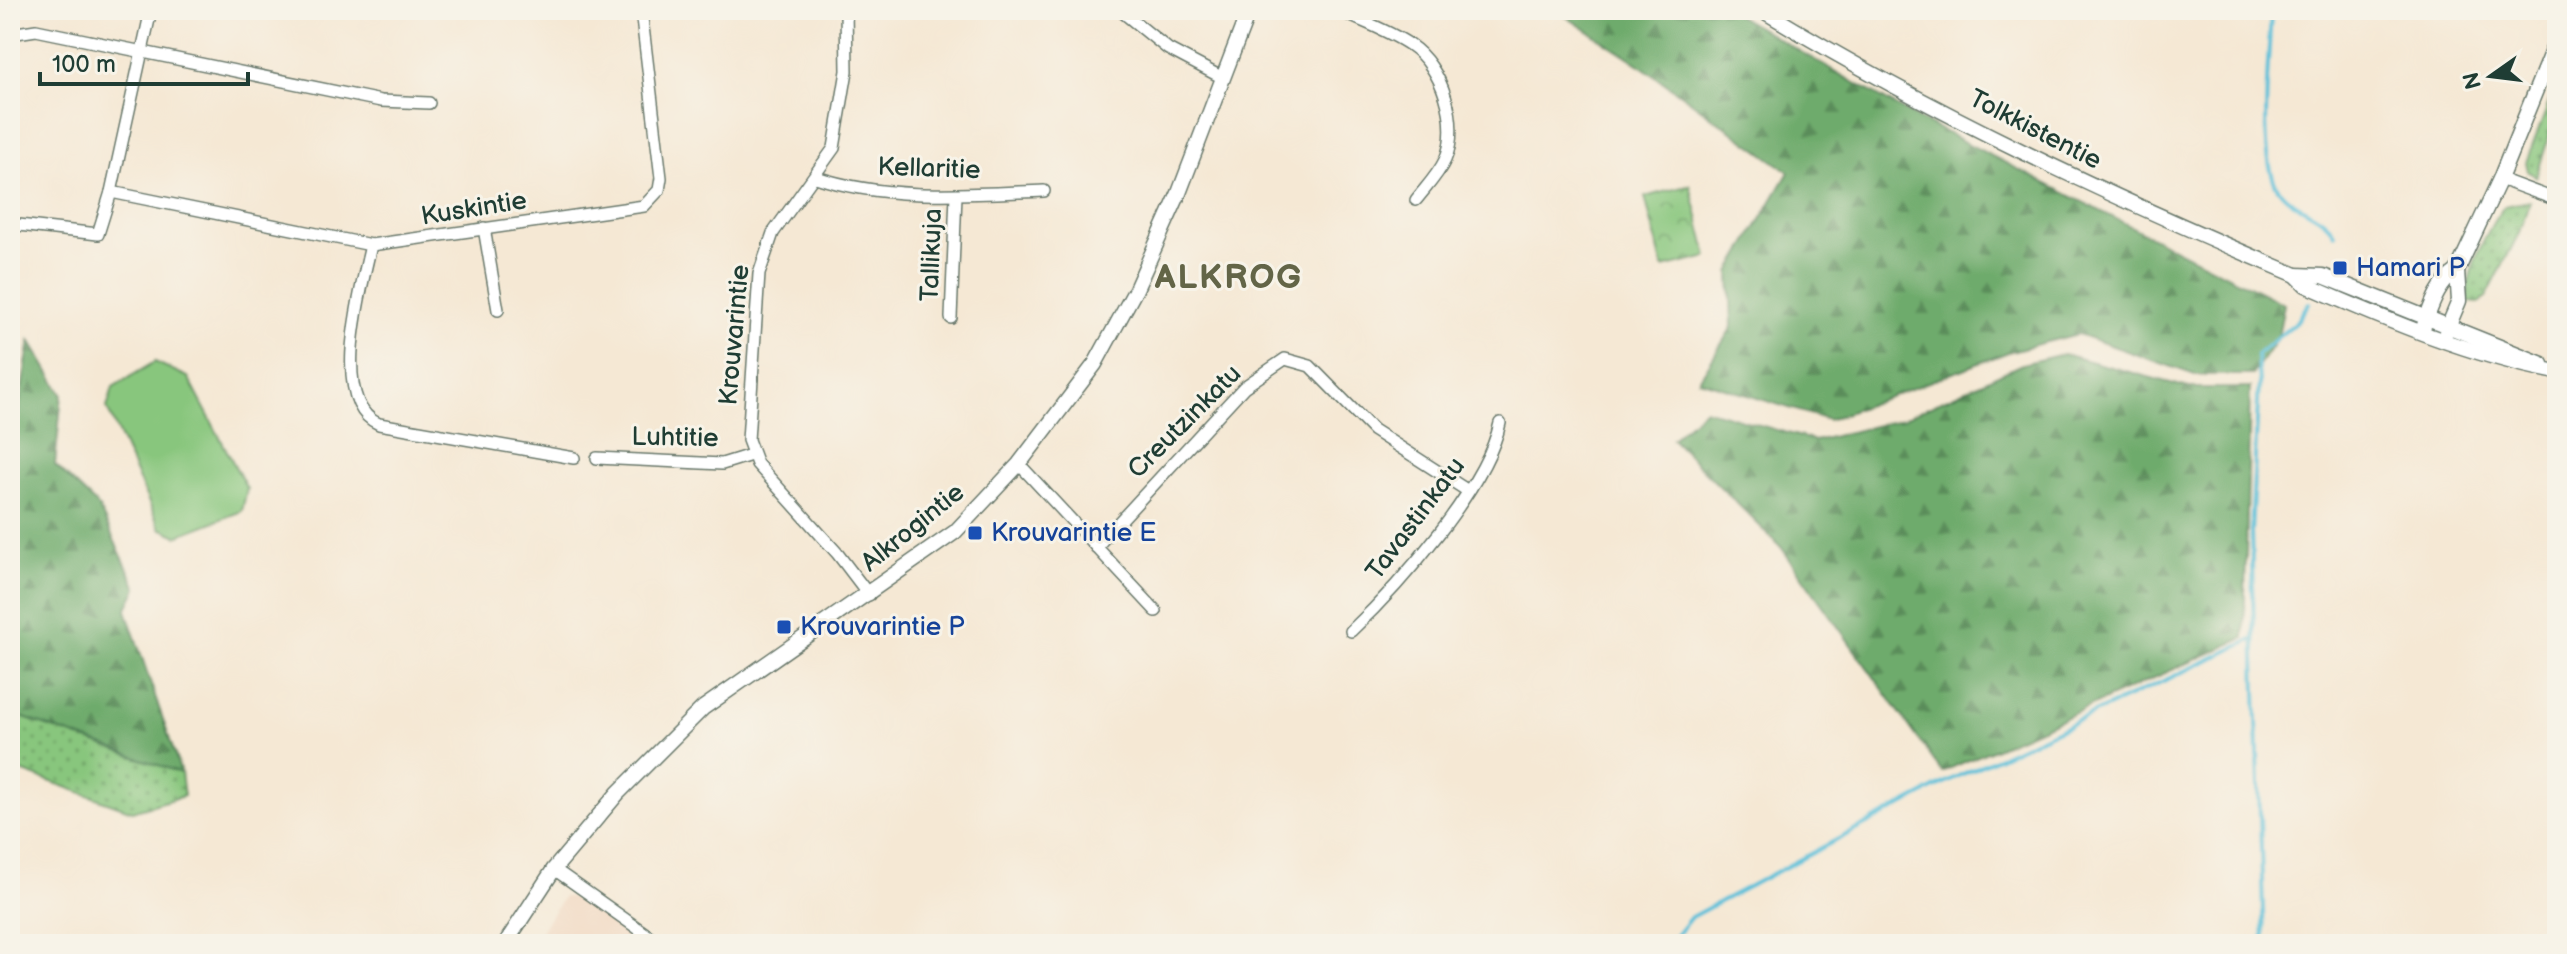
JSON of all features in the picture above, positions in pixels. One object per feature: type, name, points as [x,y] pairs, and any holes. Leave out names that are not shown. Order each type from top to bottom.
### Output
[{"type":"street","points":[[10,224],[88,236],[98,234],[111,192],[151,10]]},
{"type":"street","name":"Kuskintie","points":[[111,192],[371,245],[644,206],[659,190],[641,10]]},
{"type":"street","name":"Krouvarintie","points":[[751,455],[748,440],[763,258],[773,233],[834,148],[847,71],[846,10]]},
{"type":"street","points":[[1120,10],[1168,49],[1223,78]]},
{"type":"street","name":"Alkrogintie","points":[[505,944],[554,869],[618,793],[703,708],[869,595],[955,532],[1019,464],[1095,364],[1136,289],[1179,193],[1249,10]]},
{"type":"street","points":[[1338,10],[1411,45],[1424,57],[1445,97],[1451,140],[1446,158],[1416,200]]},
{"type":"street","name":"Tolkkistentie","points":[[1762,10],[1919,98],[2072,176],[2296,275],[2323,276],[2425,324],[2557,372]]},
{"type":"street","points":[[10,34],[36,30],[381,101],[429,103]]},
{"type":"street","points":[[2425,324],[2437,291],[2457,271],[2500,179],[2557,38]]},
{"type":"street","name":"Kellaritie","points":[[816,177],[848,188],[956,195],[1044,191]]},
{"type":"street","points":[[2500,179],[2557,200]]},
{"type":"street","name":"Tallikuja","points":[[951,318],[956,195]]},
{"type":"street","points":[[484,228],[498,310]]},
{"type":"street","points":[[371,245],[354,324],[354,394],[362,414],[379,424],[574,458]]},
{"type":"street","points":[[2446,332],[2461,289],[2457,271]]},
{"type":"street","name":"Creutzinkatu","points":[[1096,547],[1244,387],[1285,359],[1310,366],[1373,430],[1468,491]]},
{"type":"street","name":"Tavastinkatu","points":[[1351,631],[1379,605],[1468,491],[1496,443],[1500,423]]},
{"type":"street","points":[[751,455],[869,595]]},
{"type":"street","name":"Luhtitie","points":[[597,458],[722,464],[751,455]]},
{"type":"street","points":[[1019,464],[1156,611]]},
{"type":"street","points":[[554,869],[660,944]]},
{"type":"shaded area","points":[[563,897],[586,897],[652,944],[533,944]]},
{"type":"green space","points":[[1556,10],[1728,10],[1913,116],[2284,304],[2278,337],[2252,375],[2195,375],[2078,334],[2011,351],[1828,420],[1699,380],[1732,327],[1730,272],[1789,172],[1634,61]]},
{"type":"green space","points":[[2557,82],[2557,111],[2536,177],[2528,171],[2526,162]]},
{"type":"green space","points":[[1690,185],[1708,257],[1663,268],[1645,197]]},
{"type":"green space","points":[[2530,201],[2518,235],[2486,298],[2479,303],[2469,302],[2473,267],[2492,225],[2505,206]]},
{"type":"green space","points":[[30,340],[62,394],[55,465],[98,506],[137,588],[126,610],[181,773],[10,713],[10,463]]},
{"type":"green space","points":[[2063,354],[2189,388],[2250,388],[2244,638],[1942,772],[1781,547],[1672,439],[1705,409],[1815,441],[1902,419],[2022,364]]},
{"type":"green space","points":[[155,362],[188,377],[247,489],[242,511],[177,536],[160,528],[107,408],[113,387]]},
{"type":"green space","points":[[10,713],[181,773],[184,796],[132,811],[10,767]]},
{"type":"waterway","points":[[2271,10],[2266,129],[2272,173],[2284,195],[2323,220],[2335,234]]},
{"type":"waterway","points":[[2264,944],[2251,532],[2259,383],[2257,355],[2296,322],[2309,303]]},
{"type":"waterway","points":[[1669,944],[1691,917],[1950,780],[2254,639]]},
{"type":"place","name":"Hamari P","points":[[2340,268]]},
{"type":"place","name":"Krouvarintie E","points":[[975,533]]},
{"type":"place","name":"Krouvarintie P","points":[[784,627]]},
{"type":"district","name":"ALKROG","points":[[1229,277]]}]
